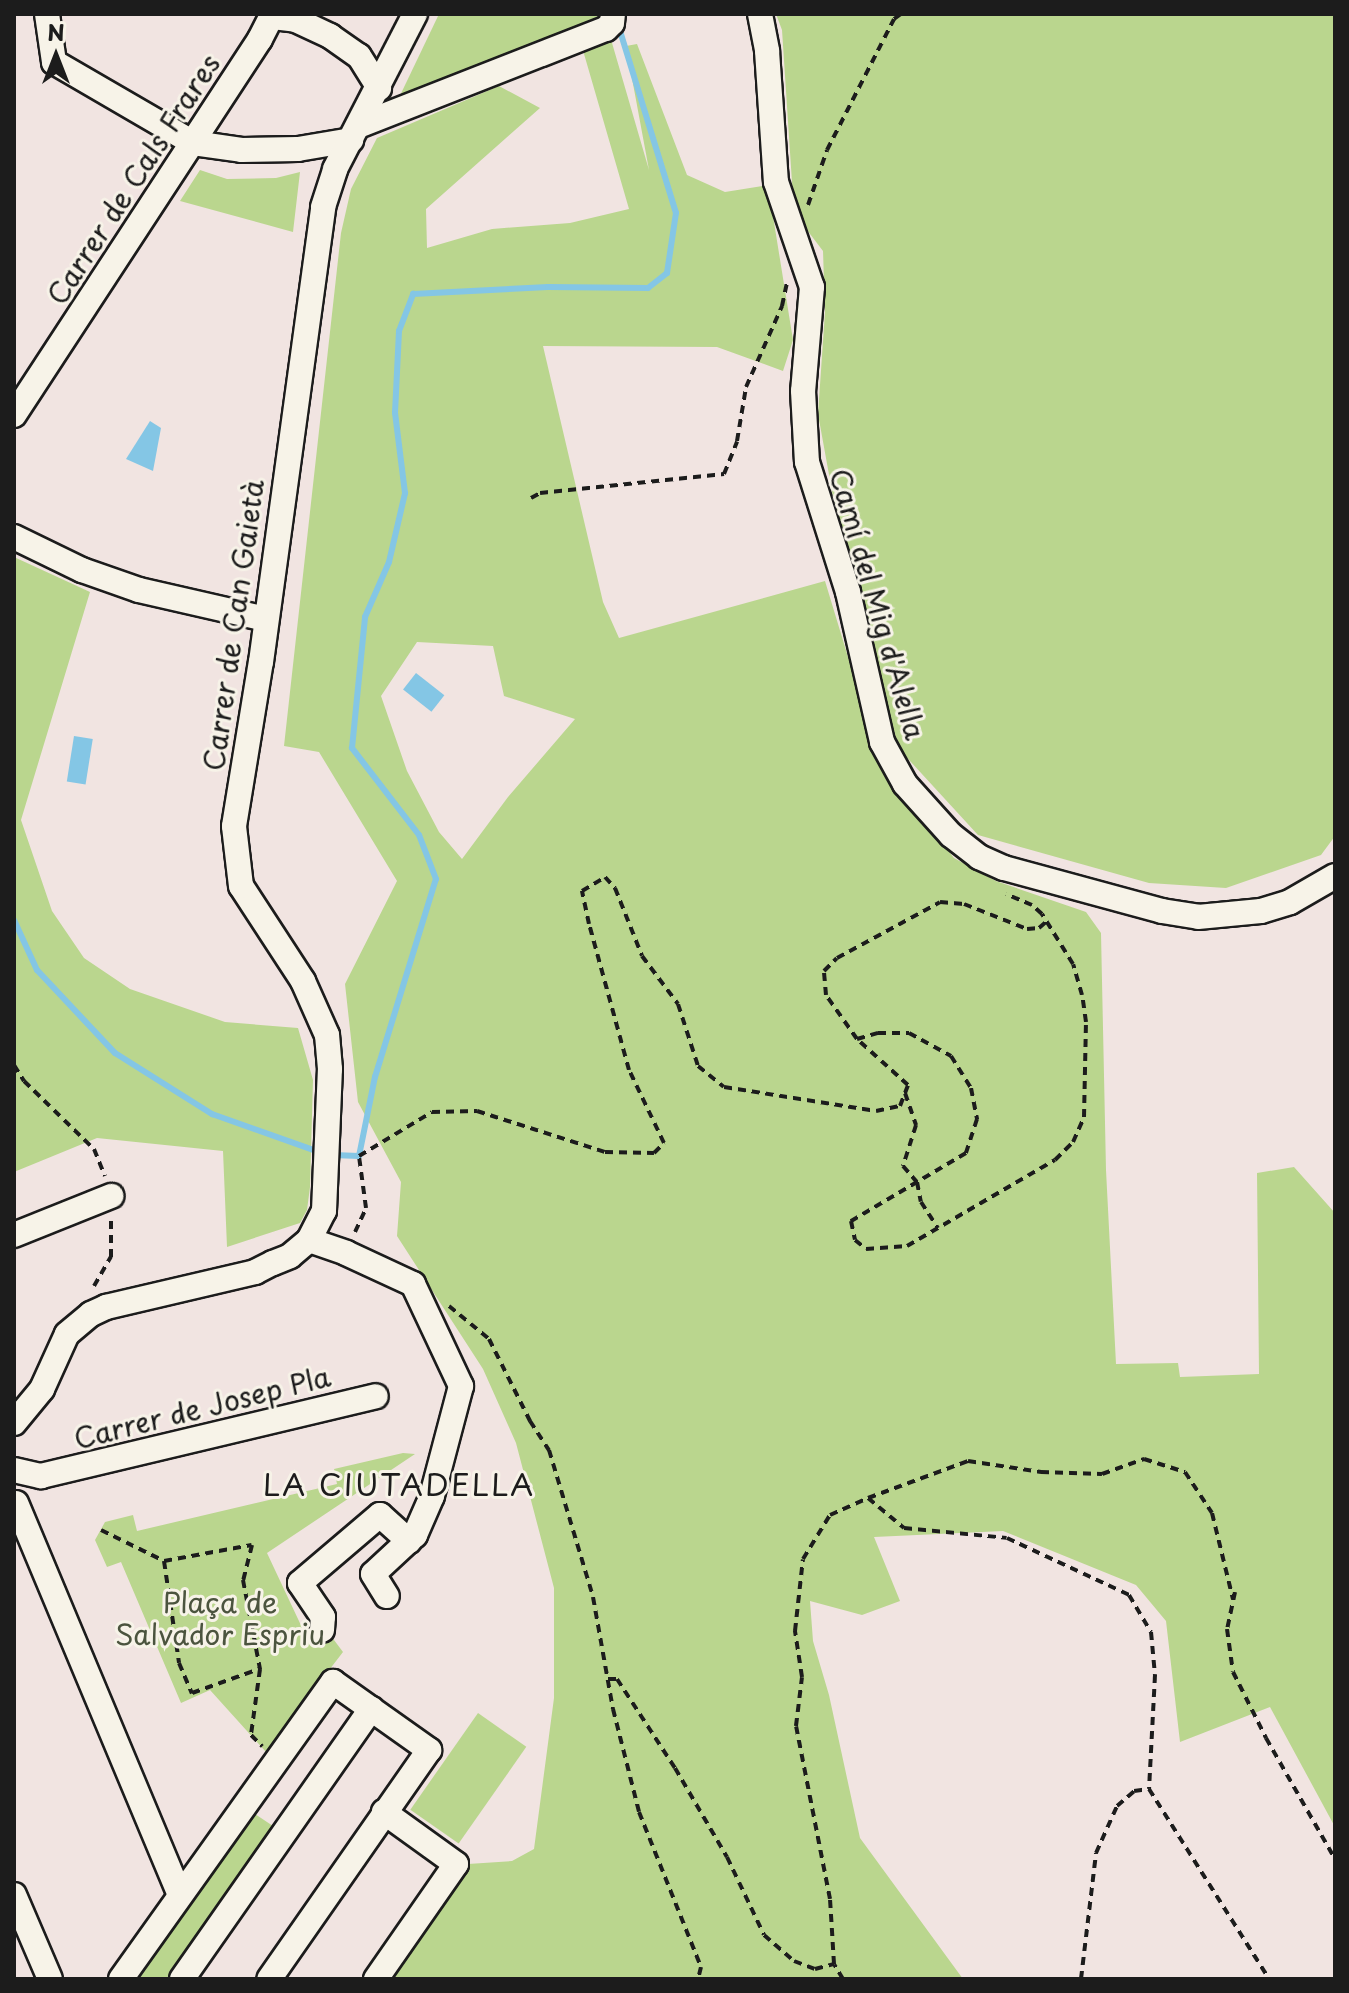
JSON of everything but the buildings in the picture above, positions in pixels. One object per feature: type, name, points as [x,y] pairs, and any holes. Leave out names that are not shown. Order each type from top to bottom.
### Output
[{"type":"street","points":[[47,14],[54,62],[193,143],[242,150],[298,149],[355,133],[606,29],[612,23],[613,14]]},
{"type":"street","name":"Carrer de Can Gaietà","points":[[309,1240],[324,1211],[330,1081],[327,1035],[303,981],[241,886],[234,826],[323,207],[335,169],[415,14]]},
{"type":"street","name":"Camí del Mig d'Alella","points":[[760,14],[767,51],[776,182],[812,287],[803,391],[807,462],[848,592],[882,742],[892,764],[924,808],[967,849],[1004,868],[1162,911],[1198,917],[1261,911],[1290,902],[1335,876]]},
{"type":"street","points":[[273,15],[296,20],[330,36],[359,56],[379,88]]},
{"type":"street","name":"Carrer de Cals Frares","points":[[14,415],[193,143],[273,15]]},
{"type":"street","points":[[14,537],[82,570],[139,590],[266,619]]},
{"type":"street","points":[[14,1235],[111,1196]]},
{"type":"street","points":[[14,1423],[42,1389],[67,1334],[91,1314],[106,1307],[255,1272],[290,1256],[309,1240],[346,1253],[413,1284],[461,1386],[432,1496],[415,1535],[373,1574],[387,1596]]},
{"type":"street","name":"Carrer de Josep Pla","points":[[15,1502],[22,1474],[376,1396]]},
{"type":"street","points":[[15,1502],[180,1895]]},
{"type":"street","points":[[322,1630],[323,1617],[300,1583],[380,1515],[409,1541]]},
{"type":"street","points":[[121,1979],[333,1682],[429,1750],[269,1979]]},
{"type":"street","points":[[182,1979],[371,1709]]},
{"type":"street","points":[[376,1979],[456,1864],[384,1812]]},
{"type":"street","points":[[14,1895],[50,1979]]},
{"type":"path","points":[[795,243],[827,150],[894,19],[901,14]]},
{"type":"path","points":[[531,498],[540,493],[724,474],[737,441],[746,387],[782,306],[787,281]]},
{"type":"path","points":[[346,1253],[366,1208],[359,1156],[432,1112],[477,1111],[605,1152],[654,1153],[664,1143],[629,1070],[589,924],[582,891],[605,877],[615,888],[642,956],[678,1004],[698,1066],[724,1087],[876,1111],[900,1106],[908,1085],[857,1039],[826,995],[824,971],[837,958],[940,902],[964,904],[1027,929],[1039,928],[1047,921]]},
{"type":"path","points":[[857,1039],[878,1033],[909,1033],[951,1056],[971,1088],[977,1119],[966,1153],[851,1221],[855,1240],[866,1249],[907,1246],[1055,1160],[1073,1142],[1084,1117],[1086,1022],[1073,964],[1047,921],[1032,905],[997,889]]},
{"type":"path","points":[[14,1065],[24,1081],[94,1149],[111,1196],[111,1257],[86,1301],[91,1314]]},
{"type":"path","points":[[905,1092],[916,1125],[903,1166],[917,1182],[921,1202],[938,1228]]},
{"type":"path","points":[[448,1304],[489,1339],[530,1421],[549,1450],[593,1597],[608,1679],[639,1812],[701,1967],[698,1979]]},
{"type":"path","points":[[843,1979],[834,1964],[830,1899],[796,1726],[802,1677],[795,1631],[803,1559],[830,1515],[968,1461],[1041,1472],[1102,1474],[1144,1459],[1185,1472],[1212,1513],[1233,1599]]},
{"type":"path","points":[[868,1498],[904,1528],[1007,1538],[1129,1595],[1151,1632],[1155,1675],[1149,1789],[1269,1979]]},
{"type":"path","points":[[101,1530],[164,1561],[252,1545],[243,1580],[260,1669],[251,1735],[276,1761]]},
{"type":"path","points":[[164,1561],[179,1663],[192,1693],[260,1669]]},
{"type":"path","points":[[1235,1592],[1227,1629],[1233,1672],[1266,1738],[1335,1859]]},
{"type":"path","points":[[608,1679],[617,1679],[675,1768],[727,1857],[764,1935],[794,1961],[815,1969],[834,1964]]},
{"type":"path","points":[[1081,1979],[1096,1853],[1117,1806],[1134,1791],[1149,1789]]},
{"type":"green space","points":[[439,14],[604,14],[604,21],[395,106]]},
{"type":"green space","points":[[776,14],[1335,14],[1335,836],[1321,855],[1226,888],[1149,883],[978,835],[899,749],[839,530],[818,414],[825,312],[823,251],[794,213],[782,30]]},
{"type":"green space","points":[[610,36],[649,170],[626,46],[637,44],[687,175],[725,192],[768,185],[793,340],[783,371],[717,347],[543,346],[603,602],[619,638],[825,581],[881,766],[954,858],[996,881],[1086,912],[1101,933],[1106,1170],[1116,1364],[1178,1363],[1180,1377],[1259,1374],[1257,1173],[1294,1167],[1335,1213],[1335,1827],[1270,1707],[1180,1742],[1166,1621],[1136,1585],[1003,1531],[874,1537],[900,1601],[862,1615],[810,1601],[813,1641],[829,1695],[860,1838],[963,1979],[392,1979],[468,1864],[512,1861],[534,1849],[554,1698],[554,1588],[516,1443],[483,1369],[397,1236],[401,1182],[358,1102],[345,984],[397,881],[319,752],[284,746],[341,233],[351,189],[377,138],[499,86],[540,108],[426,209],[427,248],[492,229],[570,223],[629,209],[582,47]],"holes":[[[417,642],[493,646],[504,696],[575,719],[508,797],[462,859],[439,832],[407,771],[381,696]]]},
{"type":"green space","points":[[200,170],[227,179],[276,178],[300,172],[293,232],[180,201]]},
{"type":"green space","points":[[14,557],[90,592],[21,820],[52,911],[84,958],[130,989],[225,1022],[298,1028],[313,1080],[310,1187],[307,1210],[300,1223],[227,1247],[223,1151],[97,1138],[14,1172]]},
{"type":"green space","name":"Plaça de Salvador Espriu","points":[[403,1453],[415,1454],[267,1553],[306,1636],[325,1628],[343,1652],[266,1752],[210,1690],[181,1703],[121,1562],[107,1567],[95,1540],[105,1522],[133,1515],[137,1531],[337,1484],[334,1469]]},
{"type":"green space","points":[[478,1713],[526,1747],[459,1844],[410,1810]]},
{"type":"green space","points":[[255,1814],[276,1828],[175,1979],[138,1979]]},
{"type":"water","points":[[150,421],[161,428],[153,471],[126,459]]},
{"type":"water","points":[[416,673],[444,695],[431,712],[403,690]]},
{"type":"water","points":[[74,736],[93,739],[86,784],[67,781]]},
{"type":"waterway","points":[[333,1155],[359,1156],[375,1077],[436,879],[419,835],[352,748],[365,617],[389,562],[405,493],[395,413],[399,331],[413,294],[548,287],[648,288],[667,273],[676,213],[618,25]]},
{"type":"waterway","points":[[14,920],[37,970],[115,1053],[212,1114],[322,1153]]},
{"type":"district","name":"LA CIUTADELLA","points":[[399,1484]]}]
